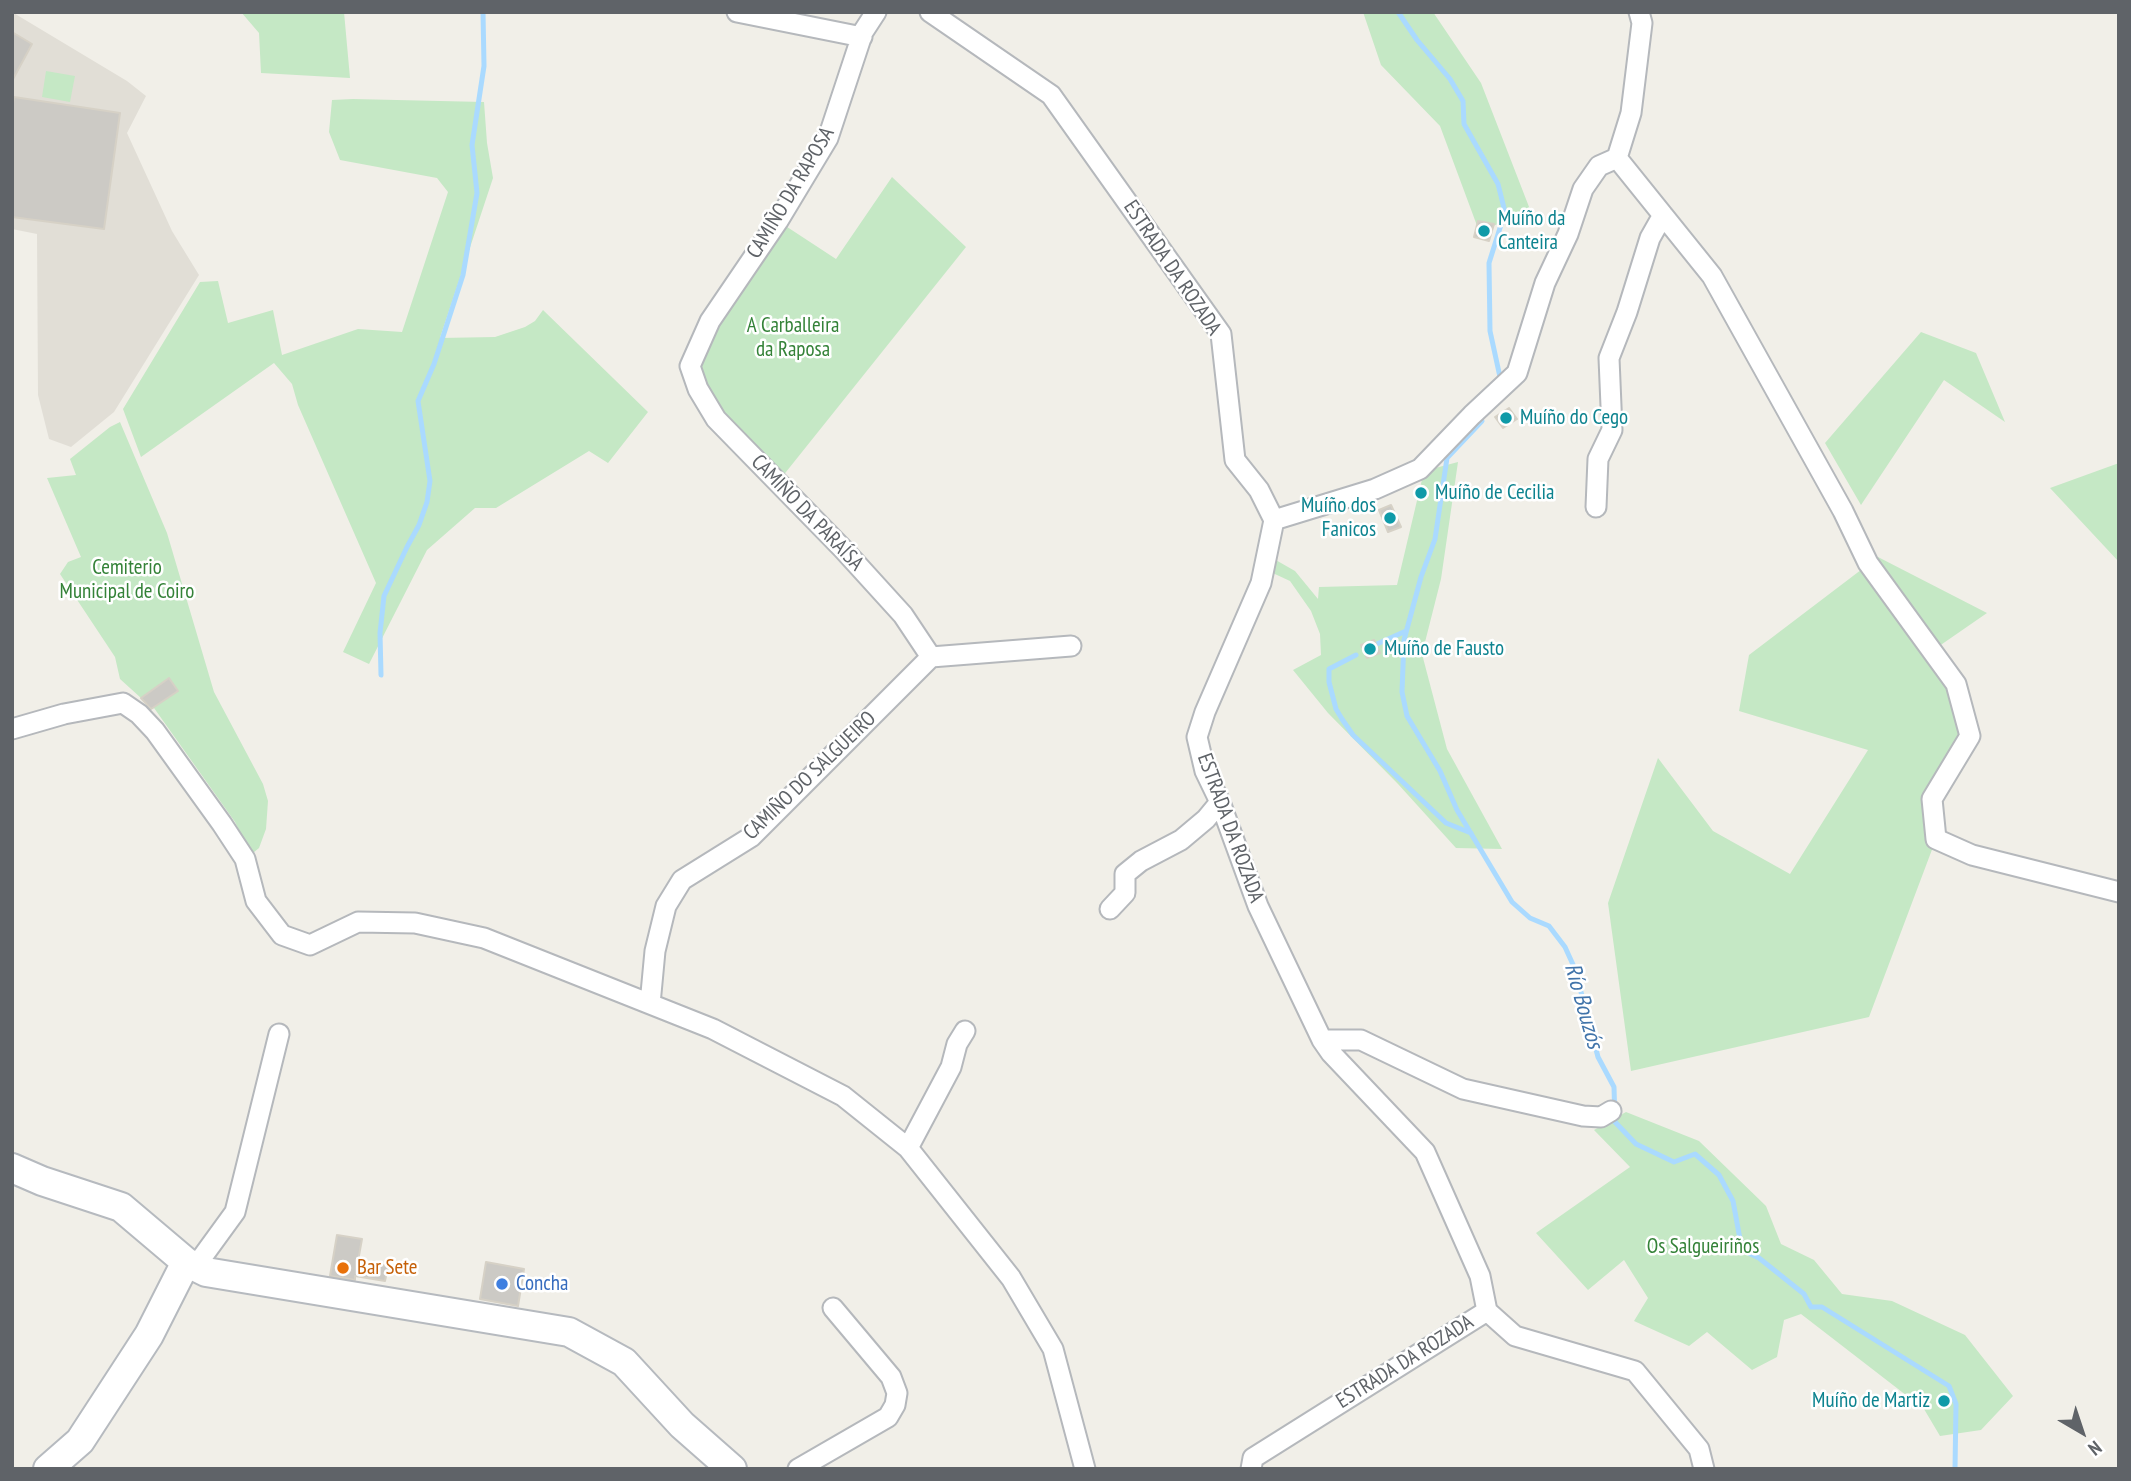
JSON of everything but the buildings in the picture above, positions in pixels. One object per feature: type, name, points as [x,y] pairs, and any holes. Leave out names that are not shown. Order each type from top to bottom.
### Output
[{"type":"street","points":[[737,12],[862,37]]},
{"type":"street","name":"CAMIÑO DA RAPOSA","points":[[690,366],[710,321],[778,221],[828,138],[862,37],[876,12]]},
{"type":"street","name":"ESTRADA DA ROZADA","points":[[930,12],[1051,95],[1221,334],[1235,460],[1259,490],[1274,520],[1261,583],[1205,712],[1197,737],[1205,771],[1220,802],[1258,906],[1322,1040],[1424,1152],[1480,1276],[1487,1311],[1253,1458],[1251,1469]]},
{"type":"street","points":[[1274,520],[1375,489],[1420,470],[1472,415],[1517,373],[1545,283],[1568,234],[1583,189],[1599,166],[1617,158],[1631,113],[1642,23],[1639,12]]},
{"type":"street","points":[[1617,158],[1712,276],[1843,510],[1868,563],[1956,684],[1970,736],[1932,799],[1936,839],[1972,855],[2119,892]]},
{"type":"street","points":[[1596,507],[1598,459],[1612,430],[1609,358],[1627,312],[1650,238],[1663,215]]},
{"type":"street","name":"CAMIÑO DA PARAÍSA","points":[[690,366],[698,389],[716,419],[903,615],[931,657]]},
{"type":"street","points":[[931,657],[1071,646]]},
{"type":"street","name":"CAMIÑO DO SALGUEIRO","points":[[650,1004],[655,951],[666,906],[682,880],[751,836],[931,657]]},
{"type":"street","points":[[12,729],[64,714],[123,703],[139,714],[155,731],[245,859],[256,901],[282,936],[310,945],[358,922],[415,923],[484,938],[713,1029],[843,1096],[908,1148],[1011,1278],[1053,1349],[1085,1469]]},
{"type":"street","points":[[1110,909],[1125,893],[1125,874],[1141,861],[1181,840],[1206,819],[1220,802]]},
{"type":"street","points":[[908,1148],[951,1067],[957,1044],[965,1031]]},
{"type":"street","points":[[48,1469],[80,1441],[149,1335],[191,1264],[235,1212],[279,1034]]},
{"type":"street","points":[[1322,1040],[1361,1040],[1463,1089],[1583,1116],[1601,1117],[1611,1111]]},
{"type":"street","points":[[12,1168],[42,1181],[121,1207],[191,1264],[206,1272],[569,1332],[624,1362],[682,1425],[732,1469]]},
{"type":"street","points":[[797,1469],[888,1417],[895,1405],[897,1393],[891,1377],[833,1308]]},
{"type":"street","points":[[1487,1311],[1515,1336],[1635,1371],[1699,1449],[1704,1469]]},
{"type":"shaded area","points":[[12,12],[127,81],[146,96],[127,133],[172,231],[199,275],[114,412],[71,447],[49,439],[38,395],[37,234],[12,229]]},
{"type":"green space","points":[[241,12],[344,12],[350,78],[261,73],[259,33]]},
{"type":"green space","points":[[1363,12],[1433,12],[1481,83],[1531,212],[1479,231],[1440,126],[1381,65]]},
{"type":"green space","points":[[46,71],[75,76],[70,102],[42,97]]},
{"type":"green space","points":[[332,100],[484,102],[493,178],[440,338],[495,337],[525,327],[535,321],[543,310],[648,412],[608,463],[589,451],[496,508],[475,508],[427,550],[369,664],[343,652],[376,583],[298,405],[292,384],[274,363],[141,457],[123,409],[200,282],[218,281],[228,323],[273,310],[282,355],[358,329],[402,332],[448,192],[437,178],[340,160],[329,132]]},
{"type":"green space","name":"A Carballeira da Raposa","points":[[892,177],[966,247],[778,482],[717,419],[690,366],[778,221],[836,259]]},
{"type":"green space","points":[[1921,332],[1976,353],[2005,422],[1944,380],[1861,505],[1825,443]]},
{"type":"green space","name":"Cemiterio Municipal de Coiro","points":[[120,422],[167,533],[214,692],[263,784],[268,801],[266,829],[259,848],[253,853],[248,849],[235,822],[154,708],[150,710],[120,679],[115,657],[60,574],[68,562],[81,557],[47,478],[76,475],[70,459]]},
{"type":"green space","points":[[1458,462],[1441,579],[1422,654],[1447,749],[1502,849],[1456,848],[1328,713],[1293,670],[1321,655],[1320,634],[1311,611],[1290,581],[1264,569],[1267,555],[1295,571],[1318,599],[1319,587],[1397,585],[1424,471]]},
{"type":"green space","points":[[2119,463],[2119,562],[2050,488]]},
{"type":"green space","points":[[1878,557],[1987,613],[1932,651],[1970,736],[1932,799],[1936,839],[1869,1017],[1631,1071],[1608,903],[1658,758],[1713,831],[1790,874],[1868,750],[1739,711],[1749,655]]},
{"type":"green space","name":"Os Salgueiriños","points":[[1626,1112],[1699,1141],[1766,1206],[1781,1244],[1814,1260],[1842,1294],[1892,1301],[1965,1335],[2013,1396],[1981,1430],[1940,1436],[1924,1409],[1801,1314],[1784,1320],[1777,1357],[1752,1370],[1707,1332],[1689,1346],[1634,1321],[1648,1298],[1624,1260],[1588,1290],[1536,1233],[1630,1167],[1594,1130]]},
{"type":"waterway","points":[[381,675],[380,633],[384,596],[419,525],[427,502],[430,481],[418,401],[434,364],[463,275],[477,193],[472,145],[484,66],[483,12]]},
{"type":"waterway","name":"Río Bouzós","points":[[1398,12],[1417,40],[1450,79],[1463,101],[1464,124],[1498,184],[1505,212],[1489,263],[1490,331],[1500,377]]},
{"type":"waterway","name":"Río Bouzós","points":[[1482,421],[1447,458],[1435,539],[1421,577],[1404,640],[1402,692],[1407,716],[1440,771],[1457,810],[1512,902],[1530,918],[1549,926],[1565,947],[1575,969],[1598,1057],[1614,1087],[1615,1122],[1636,1144],[1674,1162],[1695,1154],[1719,1175],[1733,1201],[1742,1250],[1759,1258],[1804,1294],[1811,1307],[1822,1307],[1949,1386],[1956,1404],[1955,1469]]},
{"type":"waterway","points":[[1377,644],[1406,631]]},
{"type":"waterway","points":[[1356,655],[1329,669],[1329,682],[1336,709],[1342,719],[1353,735],[1446,823],[1471,833]]},
{"type":"place","name":"Muíño da Canteira","points":[[1484,231]]},
{"type":"place","name":"Muíño do Cego","points":[[1506,418]]},
{"type":"place","name":"Muíño de Cecilia","points":[[1421,493]]},
{"type":"place","name":"Muíño dos Fanicos","points":[[1390,518]]},
{"type":"place","name":"Muíño de Fausto","points":[[1370,649]]},
{"type":"place","name":"Bar Sete","points":[[343,1268]]},
{"type":"place","name":"Concha","points":[[502,1284]]},
{"type":"place","name":"Muíño de Martiz","points":[[1944,1401]]}]
